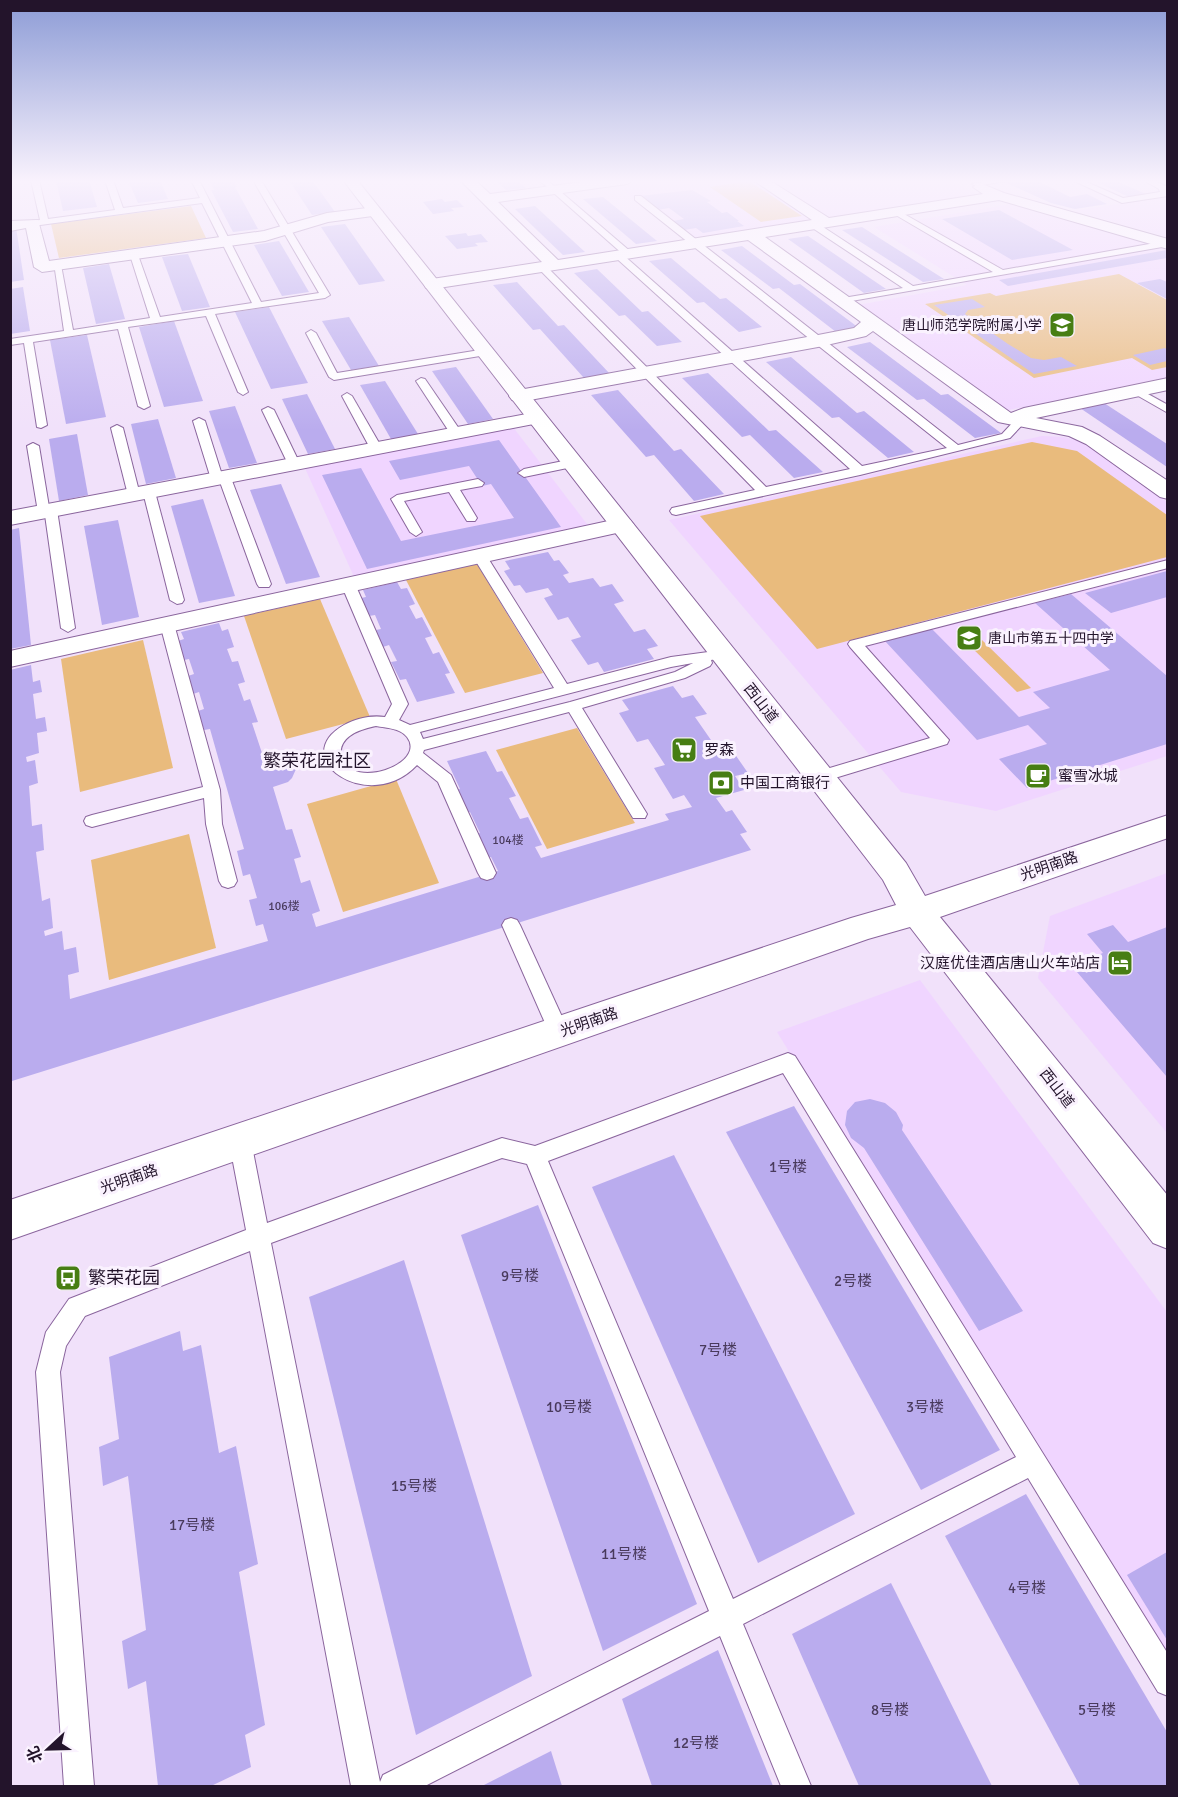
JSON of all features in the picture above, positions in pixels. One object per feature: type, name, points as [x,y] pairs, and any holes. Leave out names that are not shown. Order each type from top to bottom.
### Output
[{"type":"street","points":[[42,264],[42,267],[66,264]]},
{"type":"street","name":"西山道","points":[[416,264],[895,872],[917,912],[1167,1229]]},
{"type":"street","points":[[432,284],[563,264]]},
{"type":"street","points":[[793,264],[1012,420],[1075,430],[1167,492]]},
{"type":"street","points":[[519,396],[818,341],[860,332],[872,322]]},
{"type":"street","points":[[1012,420],[1167,384]]},
{"type":"street","points":[[10,518],[537,418]]},
{"type":"street","points":[[10,659],[622,525]]},
{"type":"street","name":"光明南路","points":[[10,1220],[863,927],[917,912],[1167,826]]},
{"type":"lane","points":[[137,264],[156,320]]},
{"type":"lane","points":[[237,264],[258,305]]},
{"type":"lane","points":[[10,342],[325,295],[307,264]]},
{"type":"lane","points":[[632,264],[733,358],[860,471]]},
{"type":"lane","points":[[720,264],[956,450]]},
{"type":"lane","points":[[876,264],[911,289]]},
{"type":"lane","points":[[985,264],[1001,273]]},
{"type":"lane","points":[[843,301],[1053,264]]},
{"type":"lane","points":[[57,265],[69,333]]},
{"type":"lane","points":[[548,266],[647,373],[764,492]]},
{"type":"lane","points":[[209,312],[243,392]]},
{"type":"lane","points":[[122,325],[144,406]]},
{"type":"lane","points":[[311,333],[334,377],[486,352]]},
{"type":"lane","points":[[28,339],[41,425]]},
{"type":"lane","points":[[421,381],[456,434]]},
{"type":"lane","points":[[1137,391],[1167,410]]},
{"type":"lane","points":[[347,396],[376,448]]},
{"type":"lane","points":[[268,410],[294,464]]},
{"type":"lane","points":[[676,511],[956,450],[1006,436],[1012,420]]},
{"type":"lane","points":[[199,421],[264,584]]},
{"type":"lane","points":[[117,428],[142,493],[177,600]]},
{"type":"lane","points":[[33,446],[48,511],[68,628]]},
{"type":"lane","points":[[524,473],[573,463]]},
{"type":"lane","points":[[416,532],[397,499],[478,483]]},
{"type":"lane","points":[[453,488],[471,518]]},
{"type":"lane","points":[[479,555],[563,690]]},
{"type":"lane","points":[[819,777],[941,740],[855,644],[1167,564]]},
{"type":"lane","points":[[348,584],[400,704],[390,722]]},
{"type":"lane","points":[[166,624],[212,790],[214,824],[228,881]]},
{"type":"lane","points":[[409,730],[671,662],[723,654]]},
{"type":"lane","points":[[417,751],[680,675],[723,654]]},
{"type":"lane","points":[[573,706],[639,814]]},
{"type":"lane","points":[[390,722],[409,730],[416,737],[417,751],[409,765],[398,773],[369,780],[343,773],[334,765],[331,756],[333,746],[339,737],[362,724],[390,722]]},
{"type":"lane","points":[[417,751],[445,779],[487,873]]},
{"type":"lane","points":[[92,821],[212,790]]},
{"type":"lane","points":[[511,925],[559,1032]]},
{"type":"lane","points":[[79,1786],[48,1372],[55,1341],[77,1307],[502,1148],[535,1156],[788,1062],[1167,1682]]},
{"type":"lane","points":[[240,1141],[366,1786]]},
{"type":"lane","points":[[535,1156],[796,1786]]},
{"type":"lane","points":[[394,1786],[1033,1462]]},
{"type":"shaded area","name":"唐山师范学院附属小学","points":[[933,264],[1167,264],[1167,377],[1004,411],[858,305],[967,285]]},
{"type":"shaded area","name":"唐山师范学院附属小学","points":[[1119,274],[1167,300],[1167,367],[1152,370],[1132,358],[1034,378],[925,304],[990,293],[996,296]]},
{"type":"shaded area","points":[[513,427],[590,528],[355,579],[304,466]]},
{"type":"shaded area","name":"唐山市第五十四中学","points":[[1042,436],[1064,437],[1082,442],[1167,502],[1167,756],[996,811],[901,792],[669,520]]},
{"type":"shaded area","points":[[1032,442],[1077,451],[1167,515],[1167,557],[817,649],[700,516]]},
{"type":"shaded area","points":[[477,564],[543,673],[465,693],[406,580]]},
{"type":"shaded area","points":[[320,599],[370,717],[286,739],[244,616]]},
{"type":"shaded area","points":[[143,640],[173,768],[80,792],[61,659]]},
{"type":"shaded area","points":[[982,640],[1031,688],[1017,692],[968,644]]},
{"type":"shaded area","points":[[577,728],[635,823],[547,849],[496,750]]},
{"type":"shaded area","points":[[396,779],[439,883],[343,912],[307,804]]},
{"type":"shaded area","points":[[189,834],[216,948],[109,980],[91,860]]},
{"type":"shaded area","points":[[1167,873],[1167,1133],[1038,978],[1050,916]]},
{"type":"shaded area","points":[[920,980],[1167,1312],[1167,1666],[777,1032]]},
{"type":"building","points":[[10,264],[22,264],[24,280],[10,282]]},
{"type":"building","points":[[109,264],[125,319],[96,324],[83,268]]},
{"type":"building","points":[[165,264],[192,264],[210,307],[182,311]]},
{"type":"building","points":[[264,264],[292,264],[309,292],[282,296]]},
{"type":"building","points":[[345,264],[373,264],[385,281],[359,285]]},
{"type":"building","points":[[652,264],[678,264],[720,299],[726,298],[762,327],[739,332],[704,302],[697,303]]},
{"type":"building","points":[[739,264],[766,264],[794,285],[800,284],[859,328],[836,332],[779,288],[773,289]]},
{"type":"building","points":[[823,264],[849,264],[886,289],[864,293]]},
{"type":"building","points":[[895,264],[920,264],[944,279],[923,282]]},
{"type":"building","points":[[1089,264],[1134,264],[1008,286],[999,280]]},
{"type":"building","points":[[597,269],[642,312],[648,311],[682,342],[657,346],[625,315],[619,316],[574,273]]},
{"type":"building","points":[[1160,279],[1167,282],[1167,299],[1137,283]]},
{"type":"building","points":[[517,282],[558,326],[564,325],[610,374],[584,378],[540,329],[533,330],[493,285]]},
{"type":"building","points":[[23,287],[30,331],[10,334],[10,289]]},
{"type":"building","points":[[972,299],[985,307],[968,310],[965,314],[1008,344],[1031,358],[1044,360],[1061,357],[1077,366],[1034,374],[934,305]]},
{"type":"building","points":[[269,307],[308,383],[271,389],[235,312]]},
{"type":"building","points":[[349,317],[379,366],[351,370],[322,321]]},
{"type":"building","points":[[174,321],[203,401],[164,407],[139,327]]},
{"type":"building","points":[[87,335],[106,417],[66,424],[50,340]]},
{"type":"building","points":[[870,342],[941,395],[948,394],[1001,433],[975,438],[924,399],[917,400],[847,347]]},
{"type":"building","points":[[1165,348],[1167,361],[1150,365],[1133,355]]},
{"type":"building","points":[[791,357],[857,413],[864,411],[914,452],[888,458],[839,417],[832,418],[766,362]]},
{"type":"building","points":[[456,367],[493,419],[468,424],[432,371]]},
{"type":"building","points":[[708,373],[769,431],[776,430],[823,472],[794,478],[750,435],[742,437],[682,378]]},
{"type":"building","points":[[385,381],[418,434],[391,439],[360,385]]},
{"type":"building","points":[[618,390],[674,451],[681,449],[724,494],[694,501],[654,455],[646,457],[591,395]]},
{"type":"building","points":[[307,394],[335,449],[308,454],[282,399]]},
{"type":"building","points":[[1104,403],[1167,444],[1167,467],[1080,408]]},
{"type":"building","points":[[235,406],[257,463],[229,468],[209,411]]},
{"type":"building","points":[[158,419],[176,478],[146,484],[131,424]]},
{"type":"building","points":[[77,434],[88,495],[59,501],[49,439]]},
{"type":"building","points":[[499,440],[561,527],[367,569],[322,475],[361,468],[401,541],[514,518],[491,484],[482,486],[469,466],[400,480],[389,461]]},
{"type":"building","points":[[281,484],[320,577],[286,584],[250,490]]},
{"type":"building","points":[[203,499],[235,596],[199,603],[171,506]]},
{"type":"building","points":[[118,520],[139,617],[102,625],[84,526]]},
{"type":"building","points":[[19,528],[31,645],[10,649],[10,530]]},
{"type":"building","points":[[548,552],[554,561],[559,560],[569,573],[563,575],[569,583],[593,578],[600,587],[612,584],[624,601],[614,604],[634,632],[645,629],[658,646],[647,649],[654,659],[604,672],[598,662],[588,665],[571,640],[581,637],[568,617],[558,620],[544,598],[553,595],[548,588],[526,593],[520,585],[514,586],[504,571],[510,569],[505,561]]},
{"type":"building","points":[[1167,571],[1167,597],[1111,613],[1085,593]]},
{"type":"building","points":[[397,582],[401,589],[407,588],[415,604],[409,606],[416,619],[422,617],[432,636],[425,638],[433,654],[439,652],[450,673],[445,674],[455,693],[417,702],[406,679],[400,680],[391,662],[397,661],[389,645],[383,647],[376,630],[381,629],[375,615],[369,616],[361,598],[366,597],[363,590]]},
{"type":"building","points":[[1071,594],[1167,676],[1167,744],[1027,788],[999,759],[1047,744],[1028,725],[977,740],[884,640],[931,628],[1019,717],[1050,708],[1033,692],[1110,670],[1035,603]]},
{"type":"building","points":[[219,623],[222,631],[228,629],[234,647],[227,649],[232,662],[238,661],[245,682],[238,684],[244,701],[250,699],[258,722],[252,723],[265,762],[272,759],[285,759],[291,761],[296,769],[288,782],[273,787],[286,830],[292,829],[301,857],[294,859],[301,883],[310,880],[320,911],[312,914],[316,927],[498,871],[491,857],[484,859],[473,835],[480,833],[470,812],[464,813],[453,791],[460,789],[447,761],[486,751],[497,772],[502,771],[516,796],[509,798],[520,819],[528,817],[542,845],[535,847],[541,858],[669,820],[665,814],[692,807],[684,795],[673,799],[654,768],[665,765],[648,739],[637,742],[619,713],[629,710],[622,700],[673,686],[682,698],[693,695],[707,714],[695,717],[720,753],[732,750],[748,773],[735,776],[744,790],[716,798],[726,812],[732,810],[747,832],[740,834],[751,850],[12,1081],[10,670],[31,665],[33,682],[40,680],[42,692],[33,694],[36,719],[45,717],[47,731],[37,733],[39,753],[26,757],[27,762],[35,760],[38,783],[29,786],[32,826],[42,824],[44,850],[36,852],[42,901],[50,898],[53,928],[44,931],[45,936],[62,931],[64,950],[76,947],[79,972],[68,975],[70,999],[268,941],[263,924],[256,926],[249,900],[257,898],[250,874],[243,876],[237,851],[244,849],[210,729],[204,730],[198,711],[204,709],[199,692],[193,694],[188,676],[194,674],[189,659],[184,660],[178,641],[184,639],[181,632]]},
{"type":"building","points":[[1113,925],[1128,942],[1167,927],[1167,1077],[1071,965],[1103,953],[1087,934]]},
{"type":"building","points":[[870,1099],[885,1103],[896,1112],[903,1125],[902,1130],[1023,1311],[979,1331],[864,1148],[851,1138],[845,1125],[847,1111],[855,1102]]},
{"type":"building","points":[[794,1106],[1000,1450],[921,1490],[726,1132]]},
{"type":"building","points":[[674,1155],[855,1514],[758,1563],[592,1187]]},
{"type":"building","points":[[538,1205],[697,1604],[603,1651],[461,1235]]},
{"type":"building","points":[[404,1260],[532,1676],[416,1735],[309,1297]]},
{"type":"building","points":[[180,1331],[183,1351],[201,1345],[219,1453],[236,1446],[258,1564],[239,1572],[265,1725],[245,1735],[251,1767],[211,1786],[158,1786],[146,1681],[128,1689],[122,1641],[146,1630],[128,1476],[103,1486],[99,1447],[119,1439],[109,1357]]},
{"type":"building","points":[[1026,1494],[1167,1732],[1167,1786],[1080,1786],[945,1536]]},
{"type":"building","points":[[1167,1552],[1167,1640],[1127,1575]]},
{"type":"building","points":[[891,1583],[992,1786],[859,1786],[792,1634]]},
{"type":"building","points":[[718,1650],[773,1786],[652,1786],[622,1699]]},
{"type":"building","points":[[551,1751],[562,1786],[482,1786]]},
{"type":"place","name":"唐山师范学院附属小学","points":[[1062,325]]},
{"type":"place","name":"唐山市第五十四中学","points":[[969,638]]},
{"type":"place","name":"罗森","points":[[684,750]]},
{"type":"place","name":"蜜雪冰城","points":[[1038,776]]},
{"type":"place","name":"中国工商银行","points":[[721,783]]},
{"type":"place","name":"汉庭优佳酒店唐山火车站店","points":[[1120,963]]},
{"type":"place","name":"繁荣花园","points":[[68,1278]]},
{"type":"district","name":"繁荣花园社区","points":[[317,761]]}]
